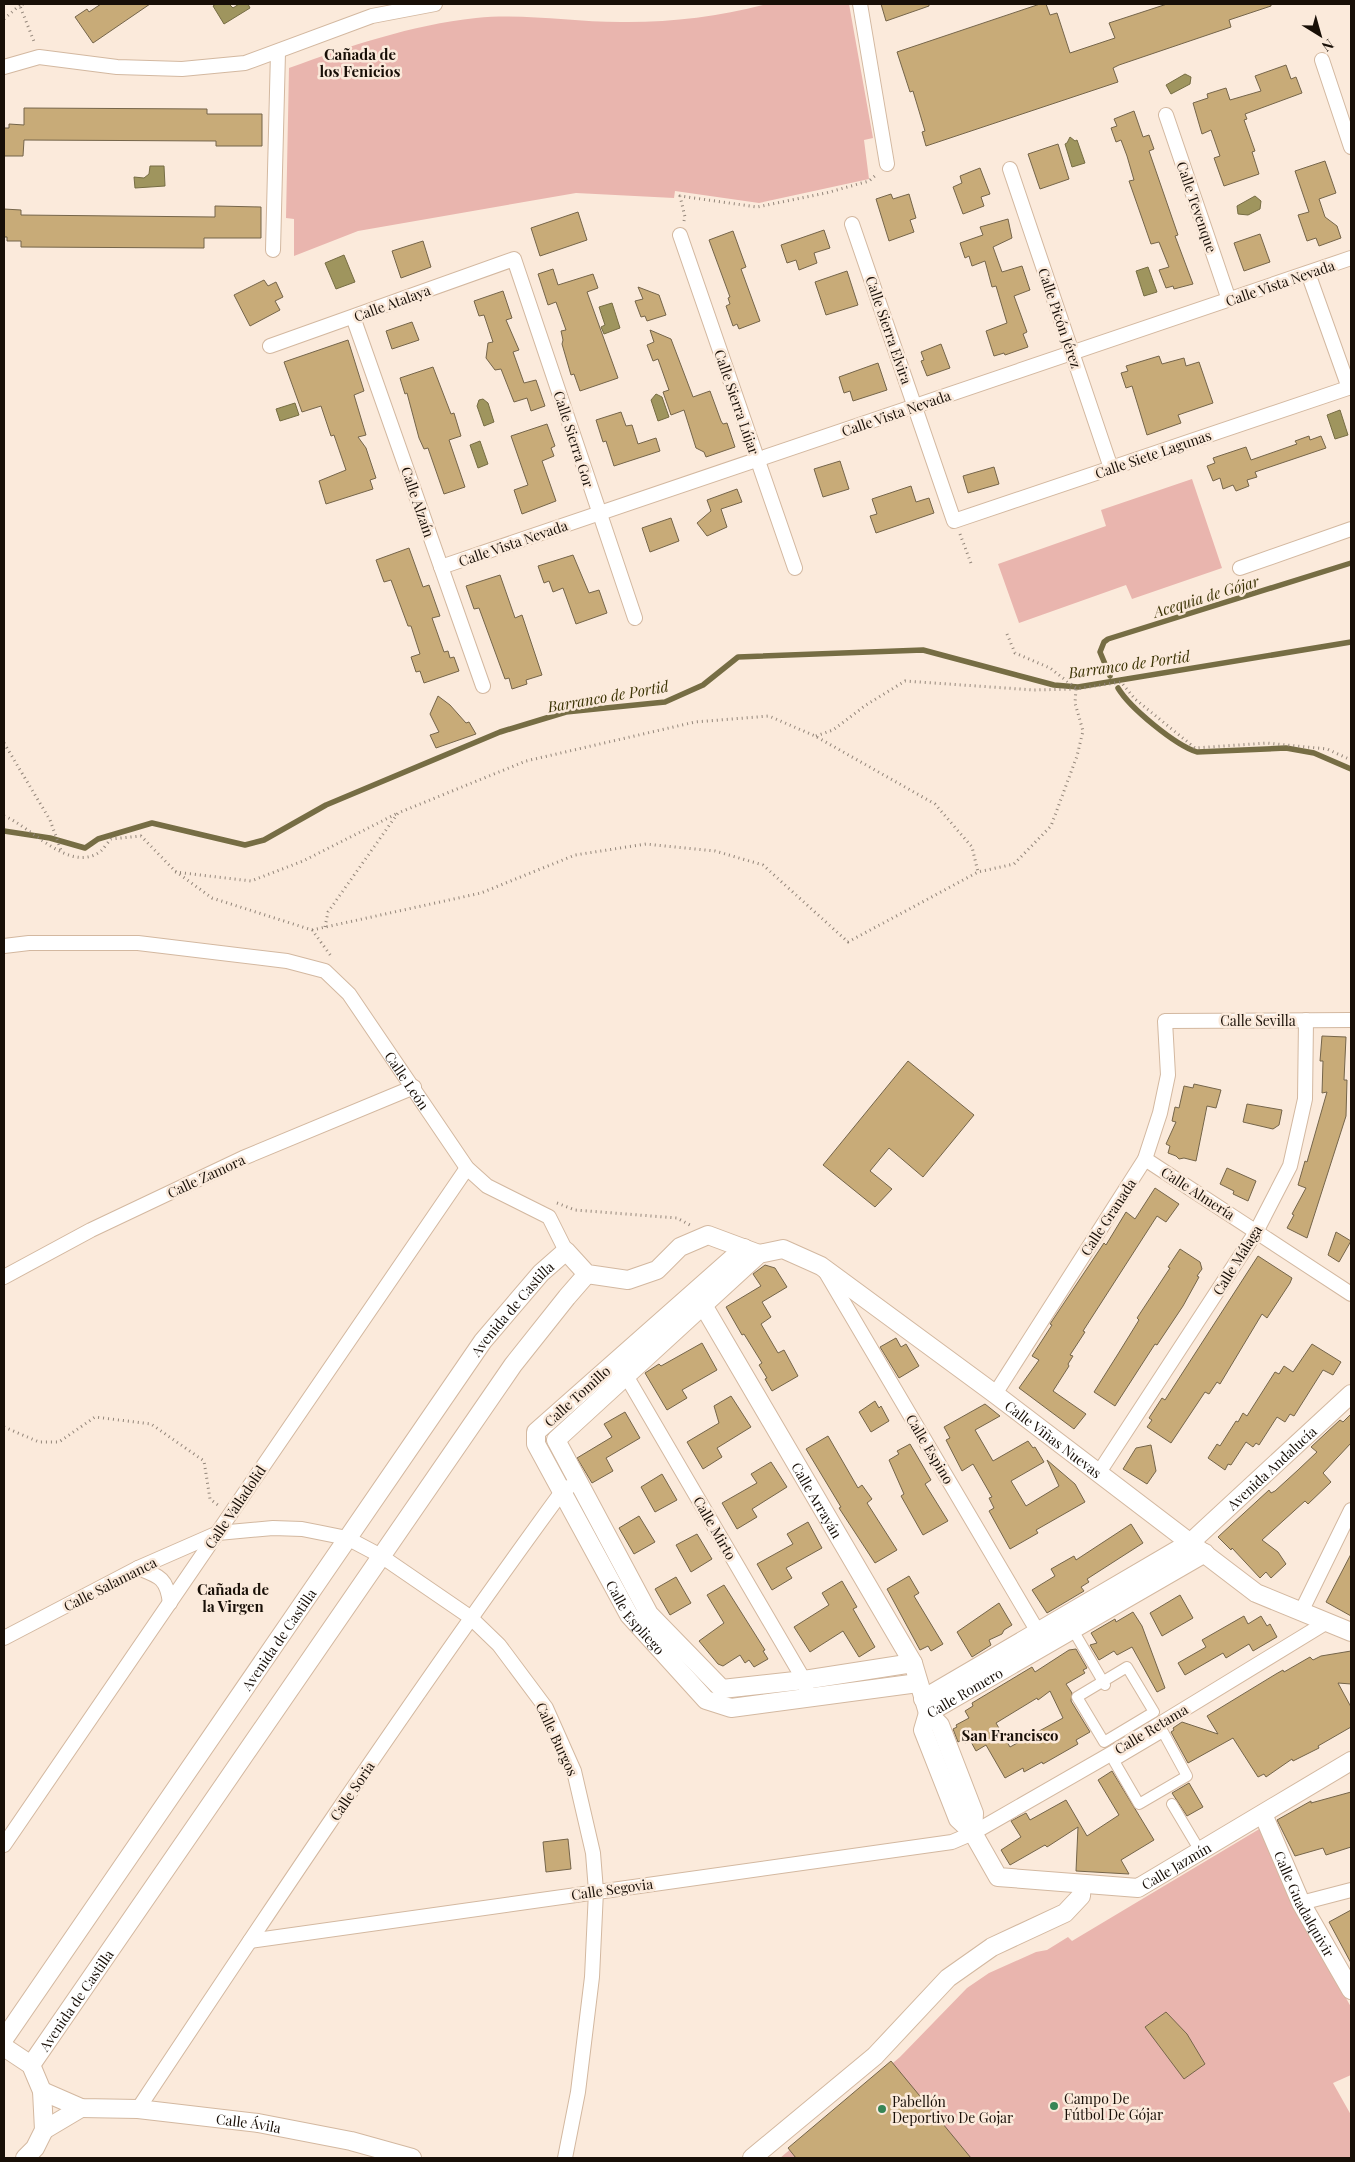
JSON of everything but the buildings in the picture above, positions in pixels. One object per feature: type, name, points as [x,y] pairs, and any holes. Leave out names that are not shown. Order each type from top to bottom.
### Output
[{"type":"street","points":[[4,67],[39,57],[117,67],[182,69],[245,62],[278,52],[372,16],[435,4]]},
{"type":"street","points":[[860,4],[887,164]]},
{"type":"street","points":[[273,250],[278,52]]},
{"type":"street","points":[[1322,60],[1351,147]]},
{"type":"street","name":"Calle Tevenque","points":[[1166,114],[1229,300]]},
{"type":"street","name":"Calle Picón Jérez","points":[[1010,169],[1111,468]]},
{"type":"street","name":"Calle Sierra Elvira","points":[[852,224],[954,521]]},
{"type":"street","name":"Calle Sierra Lújar","points":[[680,235],[795,568]]},
{"type":"street","name":"Calle Vista Nevada","points":[[442,567],[1351,258]]},
{"type":"street","name":"Calle Atalaya","points":[[270,346],[514,260]]},
{"type":"street","name":"Calle Sierra Gor","points":[[514,260],[598,514],[635,618]]},
{"type":"street","points":[[1308,273],[1350,387]]},
{"type":"street","name":"Calle Alzaín","points":[[353,318],[483,686]]},
{"type":"street","name":"Calle Siete Lagunas","points":[[954,521],[1350,387]]},
{"type":"street","points":[[1240,568],[1351,530]]},
{"type":"street","name":"Calle León","points":[[4,946],[29,943],[138,943],[287,961],[324,971],[350,994],[467,1168],[487,1186],[550,1217],[566,1251],[587,1274]]},
{"type":"street","name":"Calle Málaga","points":[[1098,1474],[1256,1232],[1290,1166],[1305,1099],[1306,1020]]},
{"type":"street","name":"Calle Sevilla","points":[[1164,1021],[1351,1020]]},
{"type":"street","name":"Calle Granada","points":[[995,1394],[1145,1158],[1160,1113],[1168,1075],[1164,1021]]},
{"type":"street","name":"Calle Zamora","points":[[4,1277],[92,1230],[243,1158],[414,1087]]},
{"type":"street","name":"Calle Almería","points":[[1145,1158],[1351,1293]]},
{"type":"street","name":"Calle Valladolid","points":[[4,1845],[467,1168]]},
{"type":"street","points":[[587,1274],[628,1280],[657,1270],[680,1247],[708,1234],[752,1251]]},
{"type":"street","name":"Calle Viñas Nuevas","points":[[752,1251],[783,1249],[821,1266],[995,1394],[1256,1593],[1351,1632]]},
{"type":"street","name":"Avenida de Castilla","points":[[4,2039],[483,1341],[541,1273],[566,1251]]},
{"type":"street","name":"Calle Tomillo","points":[[536,1432],[617,1360],[699,1298],[752,1251]]},
{"type":"street","name":"Calle Espino","points":[[821,1266],[1038,1632]]},
{"type":"street","name":"Avenida de Castilla","points":[[31,2065],[513,1365],[587,1274]]},
{"type":"street","name":"Calle Tomillo","points":[[556,1440],[626,1375],[699,1298]]},
{"type":"street","name":"Calle Arrayán","points":[[699,1298],[914,1663],[923,1698]]},
{"type":"street","name":"Calle Tomillo","points":[[617,1360],[626,1375]]},
{"type":"street","name":"Calle Mirto","points":[[626,1375],[804,1680]]},
{"type":"street","name":"Avenida Andalucía","points":[[1198,1548],[1351,1394]]},
{"type":"street","name":"Calle Espliego","points":[[536,1432],[536,1444],[629,1614],[706,1700],[731,1708],[808,1698],[923,1698]]},
{"type":"street","name":"Calle Espliego","points":[[556,1440],[576,1482],[649,1614],[722,1689],[804,1680],[914,1663]]},
{"type":"street","name":"Calle Soria","points":[[138,2109],[470,1617],[561,1492],[576,1482]]},
{"type":"street","points":[[1301,1612],[1351,1510]]},
{"type":"street","name":"Calle Burgos","points":[[218,1533],[273,1528],[302,1529],[347,1538],[381,1556],[470,1617],[499,1645],[546,1708],[574,1772],[593,1853],[596,1891],[592,1977],[578,2092],[565,2158]]},
{"type":"street","name":"Calle Salamanca","points":[[4,1638],[138,1568],[218,1533]]},
{"type":"street","name":"Calle Romero","points":[[923,1698],[1038,1632],[1198,1548]]},
{"type":"street","name":"Calle Romero","points":[[923,1698],[1072,1630],[1198,1548]]},
{"type":"street","points":[[138,1568],[163,1580],[169,1590],[170,1603]]},
{"type":"street","name":"Calle Retama","points":[[973,1833],[1121,1748],[1328,1622]]},
{"type":"street","points":[[1072,1630],[1104,1683]]},
{"type":"street","points":[[1127,1666],[1154,1712],[1104,1742],[1077,1697],[1104,1683],[1127,1666]]},
{"type":"street","points":[[804,1680],[808,1698]]},
{"type":"street","name":"Calle Jazmín","points":[[923,1698],[923,1730],[958,1819],[973,1833],[998,1877],[1138,1888],[1351,1761]]},
{"type":"street","points":[[1163,1732],[1187,1776],[1139,1804],[1114,1761],[1163,1732]]},
{"type":"street","points":[[1172,1804],[1200,1851]]},
{"type":"street","name":"Calle Guadalquivir","points":[[1263,1814],[1302,1903],[1351,1990]]},
{"type":"street","name":"Calle Segovia","points":[[250,1941],[952,1842],[973,1833]]},
{"type":"street","points":[[752,2158],[875,2056],[948,1978],[992,1947],[1065,1913],[1081,1896],[1082,1884]]},
{"type":"street","points":[[1302,1903],[1351,1890]]},
{"type":"street","points":[[4,2047],[31,2065],[42,2091],[44,2130],[35,2148],[25,2158]]},
{"type":"street","name":"Calle Ávila","points":[[42,2091],[81,2108],[138,2109],[258,2123],[351,2141],[412,2158]]},
{"type":"street","points":[[44,2130],[81,2108]]},
{"type":"path","points":[[4,19],[21,4],[39,57]]},
{"type":"path","points":[[680,235],[685,217],[680,196],[757,207],[826,193],[869,181],[887,164]]},
{"type":"path","points":[[954,521],[972,566]]},
{"type":"path","points":[[1007,634],[1015,653],[1050,668],[1076,689]]},
{"type":"path","points":[[816,736],[833,730],[866,705],[905,681],[1034,690],[1076,689],[1120,682],[1135,699],[1195,748],[1267,743],[1327,749],[1351,760]]},
{"type":"path","points":[[312,930],[481,893],[575,855],[646,844],[715,851],[763,865],[848,942],[978,872],[1014,864],[1051,826],[1077,756],[1083,731],[1074,703],[1076,689]]},
{"type":"path","points":[[175,872],[251,881],[303,861],[398,813],[526,761],[694,722],[769,716],[816,736],[935,804],[972,848],[978,872]]},
{"type":"path","points":[[4,743],[50,820],[62,854]]},
{"type":"path","points":[[325,927],[328,912],[398,813]]},
{"type":"path","points":[[4,1427],[38,1442],[59,1442],[95,1416],[151,1424],[204,1461],[210,1499],[230,1515]]},
{"type":"shaded area","points":[[216,4],[229,4],[233,8],[239,4],[248,4],[250,8],[224,24],[213,6]]},
{"type":"shaded area","points":[[767,4],[849,4],[873,138],[864,140],[869,179],[759,203],[675,191],[674,198],[576,193],[358,231],[294,256],[294,219],[286,218],[289,68],[358,44],[404,31],[452,21],[514,17],[646,22],[698,18]]},
{"type":"shaded area","points":[[1185,74],[1191,77],[1190,84],[1171,94],[1166,85]]},
{"type":"shaded area","points":[[1070,137],[1075,141],[1077,140],[1085,163],[1072,167],[1065,144]]},
{"type":"shaded area","points":[[150,166],[164,166],[165,186],[135,188],[134,177],[144,178],[149,174]]},
{"type":"shaded area","points":[[1255,196],[1261,201],[1260,209],[1248,215],[1238,214],[1237,206]]},
{"type":"shaded area","points":[[344,255],[355,282],[336,289],[325,263]]},
{"type":"shaded area","points":[[1148,267],[1157,292],[1144,296],[1136,271]]},
{"type":"shaded area","points":[[612,303],[620,328],[604,334],[601,327],[605,325],[599,307]]},
{"type":"shaded area","points":[[656,394],[662,397],[669,417],[658,421],[651,400]]},
{"type":"shaded area","points":[[483,399],[488,403],[494,422],[484,426],[477,406],[479,400]]},
{"type":"shaded area","points":[[295,403],[299,415],[280,421],[276,409]]},
{"type":"shaded area","points":[[1340,410],[1348,435],[1335,439],[1327,415]]},
{"type":"shaded area","points":[[480,441],[488,464],[478,468],[470,445]]},
{"type":"shaded area","points":[[1192,479],[1222,568],[1132,599],[1126,585],[1019,623],[998,564],[1106,526],[1101,510]]},
{"type":"shaded area","points":[[1261,1828],[1300,1917],[1351,2007],[1351,2075],[1333,2083],[1351,2115],[1351,2158],[780,2158],[900,2057],[967,1988],[989,1973],[1036,1952],[1047,1950],[1068,1937],[1072,1941]]},
{"type":"waterway","name":"Acequia de Gójar","points":[[1110,676],[1100,652],[1104,642],[1108,639],[1351,563]]},
{"type":"waterway","name":"Barranco de Portid","points":[[4,831],[50,838],[85,848],[98,839],[152,823],[245,845],[264,840],[326,805],[500,732],[566,712],[665,702],[703,685],[738,657],[923,650],[1054,685],[1078,687],[1351,642]]},
{"type":"waterway","name":"Acequia de Gójar","points":[[1118,688],[1132,705],[1154,725],[1177,742],[1197,752],[1286,748],[1314,753],[1351,769]]},
{"type":"place","name":"Campo De Fútbol De Gójar","points":[[1054,2106]]},
{"type":"place","name":"Pabellón Deportivo De Gojar","points":[[882,2109]]},
{"type":"district","name":"Cañada de los Fenicios","points":[[360,62]]},
{"type":"district","name":"Cañada de la Virgen","points":[[233,1598]]},
{"type":"district","name":"San Francisco","points":[[1010,1735]]}]
